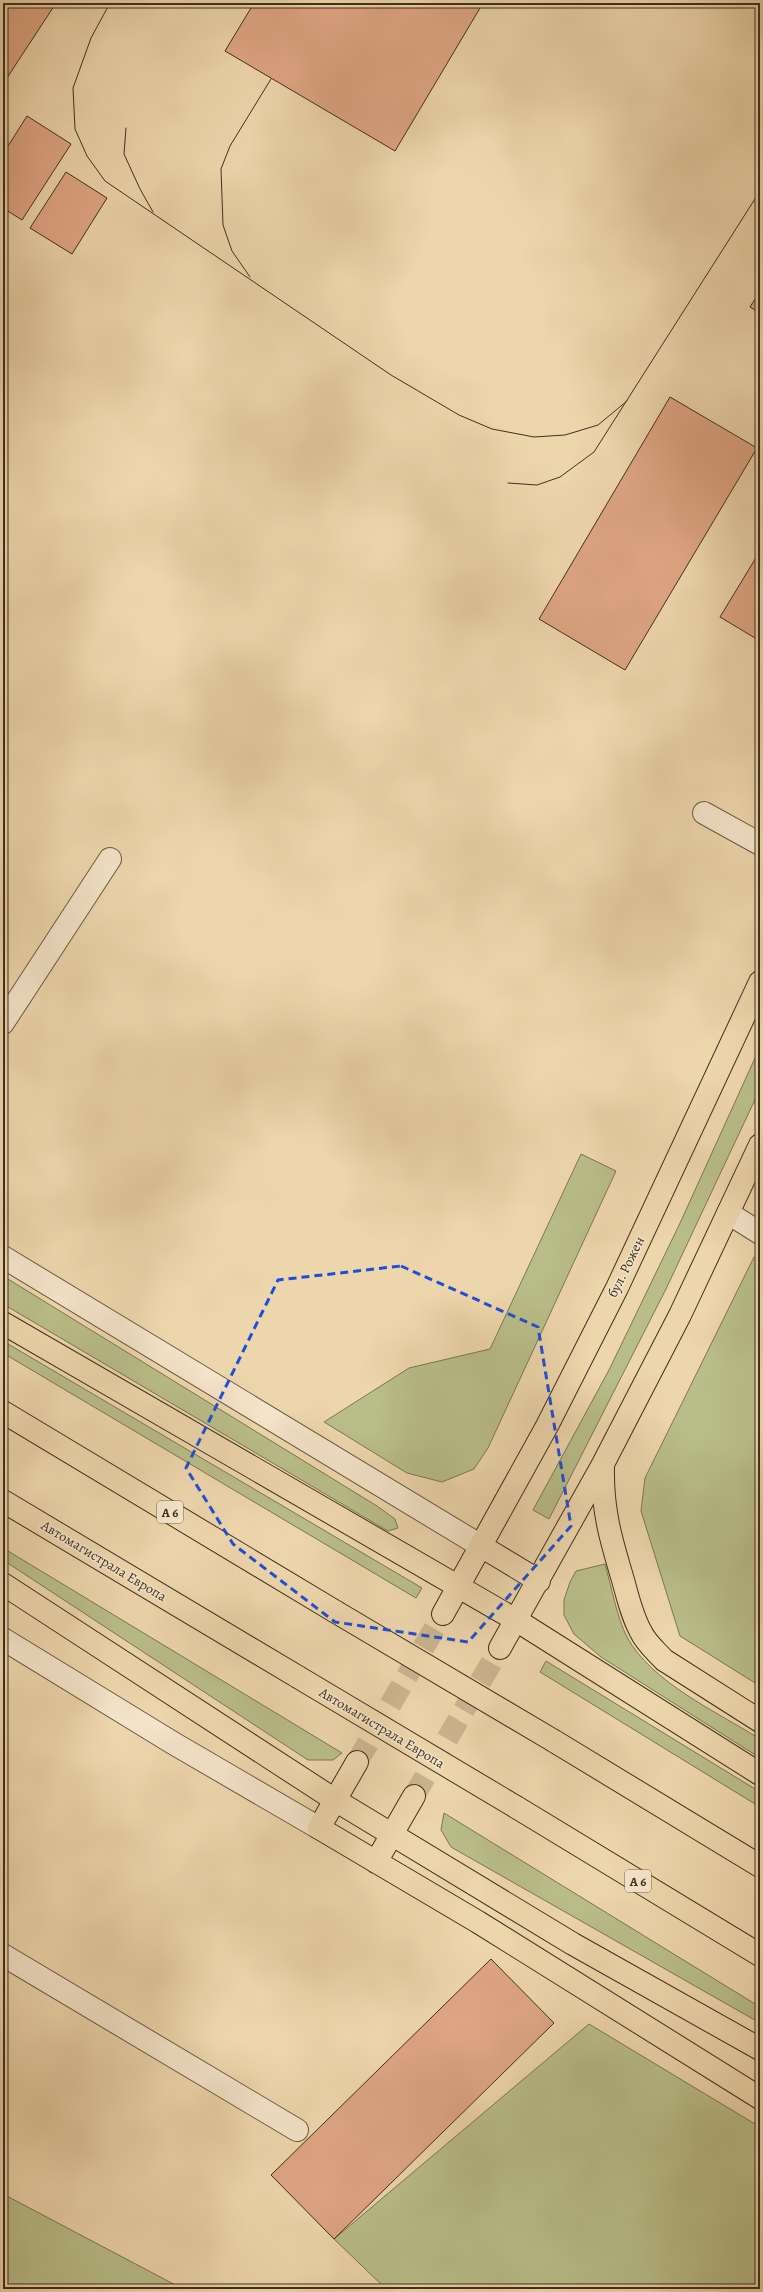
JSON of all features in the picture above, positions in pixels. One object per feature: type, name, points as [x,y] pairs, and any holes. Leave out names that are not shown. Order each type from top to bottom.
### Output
[{"type":"main road","name":"бул. Рожен","points":[[442,1614],[547,1426],[617,1288],[760,982]]},
{"type":"main road","points":[[500,1648],[539,1581],[603,1464],[680,1315],[760,1145]]},
{"type":"main road","points":[[3,1323],[516,1620],[760,1774]]},
{"type":"main road","name":"A 6","points":[[3,1412],[554,1741],[760,1866]]},
{"type":"main road","points":[[603,1464],[602,1490],[606,1521],[633,1614],[641,1633],[652,1648],[664,1660],[760,1721]]},
{"type":"main road","name":"Автомагистрала Европа","points":[[3,1501],[516,1807],[760,1955]]},
{"type":"main road","points":[[481,1546],[539,1581]]},
{"type":"main road","points":[[3,1584],[335,1800],[573,1944],[760,2049]]},
{"type":"main road","points":[[357,1762],[319,1828],[478,1922],[760,2098]]},
{"type":"main road","points":[[376,1862],[414,1796]]},
{"type":"street","points":[[704,813],[760,844]]},
{"type":"street","points":[[3,1023],[110,859]]},
{"type":"street","points":[[728,1213],[760,1233]]},
{"type":"street","points":[[3,1257],[481,1546]]},
{"type":"street","points":[[3,1638],[173,1743],[319,1828]]},
{"type":"street","points":[[3,1955],[297,2130]]},
{"type":"highlighted area","points":[[401,1266],[538,1327],[571,1526],[468,1642],[335,1622],[233,1544],[186,1468],[278,1280]]},
{"type":"green space","points":[[760,1047],[760,1089],[666,1289],[549,1519],[533,1510],[609,1370],[681,1221]]},
{"type":"green space","points":[[581,1154],[616,1171],[488,1448],[474,1469],[442,1482],[407,1473],[324,1422],[409,1368],[490,1349]]},
{"type":"green space","points":[[754,1257],[760,1260],[760,1686],[680,1636],[641,1511],[645,1478]]},
{"type":"green space","points":[[3,1276],[377,1506],[395,1519],[398,1528],[388,1531],[3,1304]]},
{"type":"green space","points":[[3,1341],[422,1588],[416,1598],[3,1353]]},
{"type":"green space","points":[[3,1548],[342,1753],[333,1760],[308,1760],[3,1560]]},
{"type":"green space","points":[[605,1564],[620,1621],[627,1637],[638,1653],[668,1682],[686,1695],[760,1739],[760,1758],[601,1657],[574,1634],[564,1615],[564,1600],[570,1582],[576,1571]]},
{"type":"green space","points":[[546,1661],[760,1792],[760,1807],[540,1672]]},
{"type":"green space","points":[[444,1813],[760,2007],[760,2023],[451,1847],[441,1830]]},
{"type":"green space","points":[[589,2024],[760,2127],[760,2289],[386,2289],[334,2239]]},
{"type":"green space","points":[[3,2194],[183,2289],[3,2289]]},
{"type":"building","points":[[3,3],[56,3],[3,84]]},
{"type":"building","points":[[254,3],[483,3],[395,151],[225,51]]},
{"type":"building","points":[[27,116],[71,144],[22,220],[3,208],[3,154]]},
{"type":"building","points":[[66,172],[107,198],[72,254],[30,228]]},
{"type":"building","points":[[760,291],[760,313],[750,307]]},
{"type":"building","points":[[670,397],[757,448],[625,670],[539,619]]},
{"type":"building","points":[[760,551],[760,641],[720,617]]},
{"type":"building","points":[[491,1959],[554,2023],[334,2239],[271,2175]]},
{"type":"tunnel","points":[[357,1762],[443,1614]]},
{"type":"tunnel","points":[[414,1796],[500,1648]]},
{"type":"tram line","points":[[110,3],[91,38],[73,88],[75,129],[87,156],[105,181],[391,375],[459,415],[492,429],[534,437],[565,435],[598,425],[627,401]]},
{"type":"tram line","points":[[250,277],[232,251],[223,225],[221,169],[230,146],[271,79]]},
{"type":"tram line","points":[[126,128],[124,154],[140,189],[153,212]]},
{"type":"tram line","points":[[508,483],[537,485],[560,477],[594,452],[760,191]]}]
